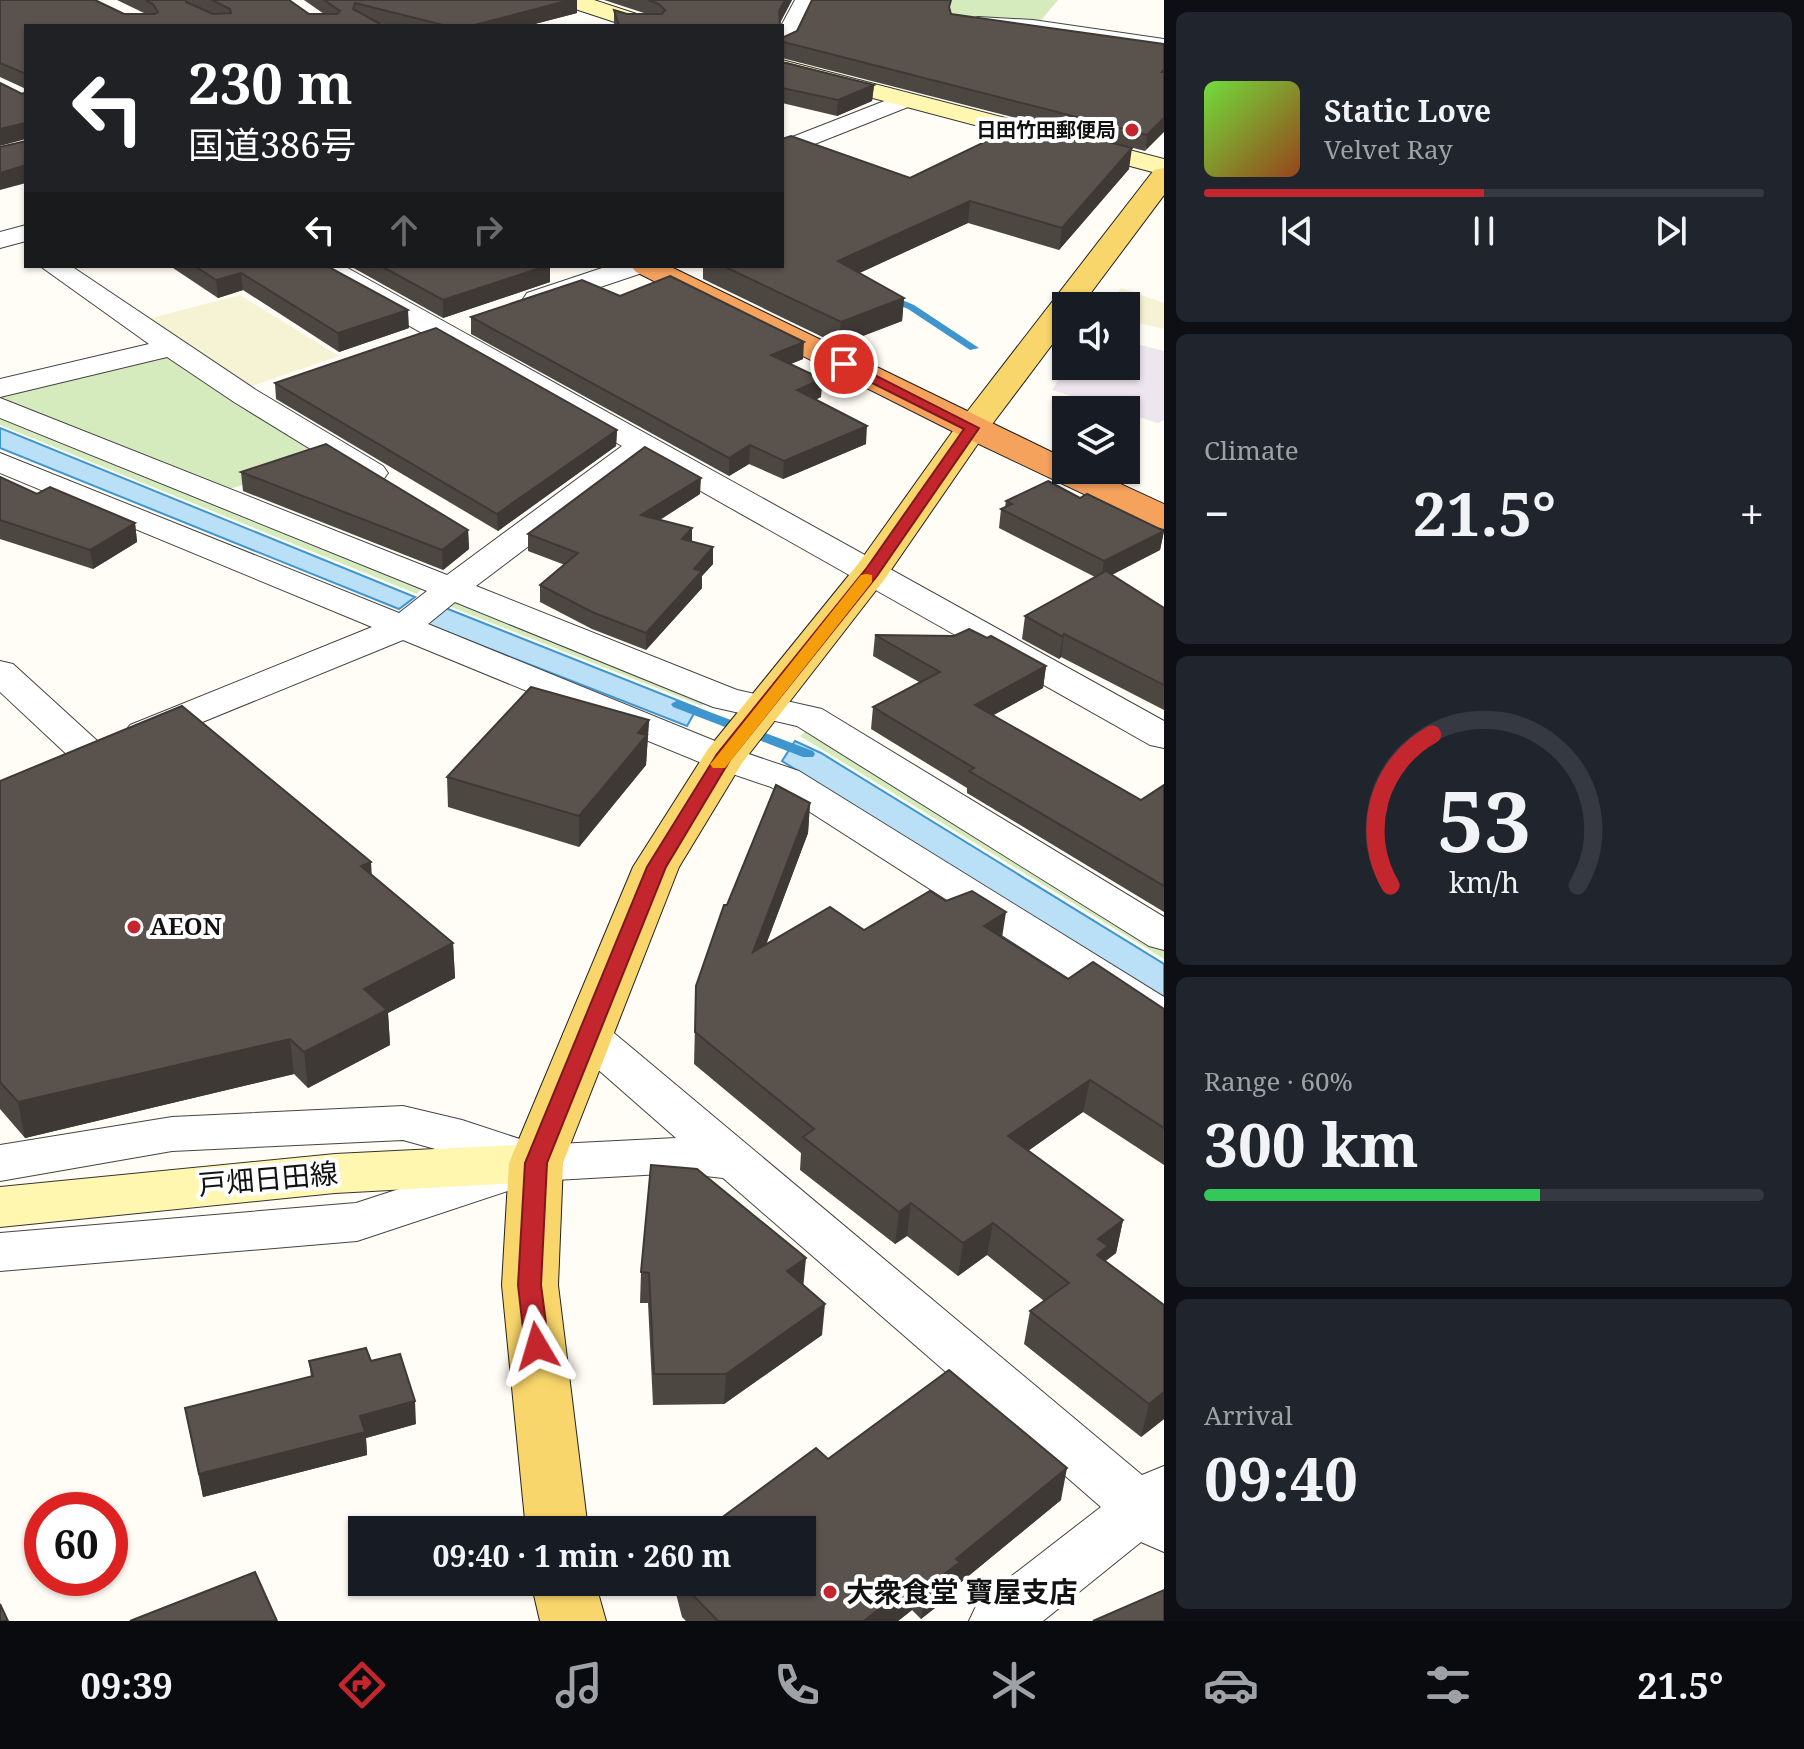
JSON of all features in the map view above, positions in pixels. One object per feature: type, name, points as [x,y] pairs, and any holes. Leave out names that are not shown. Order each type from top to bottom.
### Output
[{"type":"highway","points":[[650,268],[972,428],[1164,518]]},
{"type":"main road","points":[[555,1516],[530,1285],[536,1163],[656,867],[723,758],[871,572],[972,428],[1164,176]]},
{"type":"main road","points":[[567,1596],[573,1621]]},
{"type":"street","points":[[571,0],[644,24]]},
{"type":"street","points":[[784,41],[803,3]]},
{"type":"street","points":[[962,22],[1033,26],[1164,46]]},
{"type":"street","points":[[784,68],[1164,167]]},
{"type":"street","points":[[784,149],[905,100]]},
{"type":"street","points":[[56,268],[245,396],[392,485]]},
{"type":"street","points":[[328,268],[1164,737]]},
{"type":"street","points":[[514,307],[629,268]]},
{"type":"street","points":[[410,342],[470,322]]},
{"type":"street","points":[[0,388],[171,347]]},
{"type":"street","points":[[245,396],[275,386]]},
{"type":"street","points":[[0,407],[726,699],[809,717],[1164,936]]},
{"type":"street","points":[[52,771],[403,627],[451,590],[485,542],[644,444]]},
{"type":"street","points":[[0,462],[723,758],[785,779],[1164,1018]]},
{"type":"street","points":[[0,672],[90,755]]},
{"type":"street","points":[[586,1034],[735,1162],[1156,1508],[999,1621]]},
{"type":"street","points":[[0,1163],[172,1134],[403,1123],[462,1137],[536,1163]]},
{"type":"street","points":[[0,1252],[357,1222],[536,1163],[679,1155],[735,1162]]},
{"type":"street","name":"戸畑日田線","points":[[0,1207],[219,1182],[456,1165],[536,1163]]},
{"type":"shaded area","points":[[240,295],[339,356],[255,385],[243,385],[147,319]]},
{"type":"shaded area","points":[[1140,295],[1164,303],[1164,329],[1140,323]]},
{"type":"shaded area","points":[[1140,345],[1164,351],[1164,420],[1158,423],[1140,417],[1140,396],[1071,396],[1052,390],[1058,380],[1140,380]]},
{"type":"green space","points":[[951,0],[1058,0],[1038,24],[942,13]]},
{"type":"green space","points":[[166,357],[336,458],[222,491],[0,401],[0,395]]},
{"type":"green space","points":[[0,416],[423,587],[417,594],[0,425]]},
{"type":"green space","points":[[454,598],[709,696],[702,706],[446,605]]},
{"type":"green space","points":[[810,728],[1164,944],[1164,959],[800,736]]},
{"type":"water","points":[[0,428],[415,597],[399,609],[0,448]]},
{"type":"water","points":[[443,607],[697,708],[687,726],[426,624]]},
{"type":"water","points":[[795,741],[821,753],[1164,964],[1164,1001],[782,761]]},
{"type":"building","points":[[0,0],[95,0],[124,14],[155,14],[158,12],[153,4],[145,0],[186,0],[213,14],[231,13],[230,9],[212,0],[289,0],[309,14],[337,14],[340,11],[324,0],[570,0],[479,24],[439,24],[355,3],[353,9],[380,24],[24,24],[24,73],[0,63]]},
{"type":"building","points":[[648,0],[785,0],[779,11],[780,24],[618,24],[614,10],[627,14],[662,14],[665,10]]},
{"type":"building","points":[[812,0],[951,0],[951,14],[1164,44],[1164,118],[1147,135],[784,42],[784,37],[797,31]]},
{"type":"building","points":[[784,62],[874,85],[838,100],[784,88]]},
{"type":"building","points":[[0,83],[24,93],[24,123],[0,129]]},
{"type":"building","points":[[1028,121],[1132,148],[1062,228],[970,201],[838,261],[904,298],[841,322],[727,268],[784,268],[784,138],[791,136],[910,178]]},
{"type":"building","points":[[24,141],[24,166],[0,173],[0,147]]},
{"type":"building","points":[[198,268],[331,268],[408,310],[338,333],[241,273],[216,280]]},
{"type":"building","points":[[385,268],[540,268],[443,300]]},
{"type":"building","points":[[670,276],[804,342],[771,355],[822,379],[797,390],[867,426],[784,461],[750,445],[729,458],[471,317],[582,280],[620,296]]},
{"type":"building","points":[[436,328],[617,430],[497,514],[275,383]]},
{"type":"building","points":[[326,444],[468,530],[442,550],[241,472]]},
{"type":"building","points":[[645,447],[701,478],[641,515],[692,528],[682,539],[713,547],[694,569],[702,571],[646,633],[592,612],[540,585],[578,553],[528,534]]},
{"type":"building","points":[[0,477],[37,494],[50,487],[135,523],[90,550],[0,520]]},
{"type":"building","points":[[1048,481],[1080,498],[1087,494],[1164,531],[1104,561],[1001,509],[1012,504],[1006,501]]},
{"type":"building","points":[[1106,571],[1164,608],[1164,685],[1025,616]]},
{"type":"building","points":[[969,629],[987,638],[991,636],[1046,666],[975,705],[1141,800],[1164,785],[1164,886],[969,771],[974,768],[873,707],[940,672],[875,635],[954,636]]},
{"type":"building","points":[[531,687],[649,720],[638,733],[647,735],[579,816],[447,777]]},
{"type":"building","points":[[182,706],[371,862],[361,866],[453,943],[364,989],[387,1010],[304,1052],[290,1039],[18,1102],[0,1082],[0,781]]},
{"type":"building","points":[[776,785],[810,803],[753,952],[830,907],[864,930],[930,891],[946,901],[972,891],[1006,912],[984,926],[1068,979],[1093,962],[1164,1009],[1164,1128],[1090,1080],[1008,1136],[1123,1220],[1098,1239],[1108,1246],[1097,1255],[1164,1305],[1164,1392],[1149,1404],[1030,1311],[1069,1283],[993,1223],[963,1243],[911,1203],[899,1212],[803,1137],[814,1129],[695,1032],[696,986],[724,905],[727,905]]},
{"type":"building","points":[[651,1165],[697,1169],[806,1258],[787,1271],[825,1304],[726,1374],[654,1374],[649,1273],[641,1272]]},
{"type":"building","points":[[366,1348],[371,1361],[400,1354],[415,1401],[360,1416],[365,1432],[199,1474],[185,1408],[313,1376],[309,1361]]},
{"type":"building","points":[[949,1370],[1067,1468],[956,1559],[960,1562],[926,1588],[916,1579],[864,1621],[718,1621],[694,1596],[816,1596],[816,1516],[724,1516],[816,1448],[828,1459]]},
{"type":"building","points":[[255,1572],[277,1621],[130,1621]]},
{"type":"building","points":[[1164,1590],[1164,1621],[1093,1621]]},
{"type":"building","points":[[0,1604],[8,1621],[0,1621]]},
{"type":"waterway","points":[[888,297],[911,307],[974,348]]},
{"type":"waterway","points":[[678,704],[808,754]]},
{"type":"slow traffic","points":[[719,764],[866,578]]},
{"type":"place","name":"日田竹田郵便局","points":[[1132,130]]},
{"type":"place","name":"AEON","points":[[134,927]]},
{"type":"place","name":"大衆食堂 寶屋支店","points":[[830,1592]]},
{"type":"route","points":[[537,1346],[530,1285],[536,1163],[656,867],[723,758],[871,572],[972,428],[844,364]]}]
